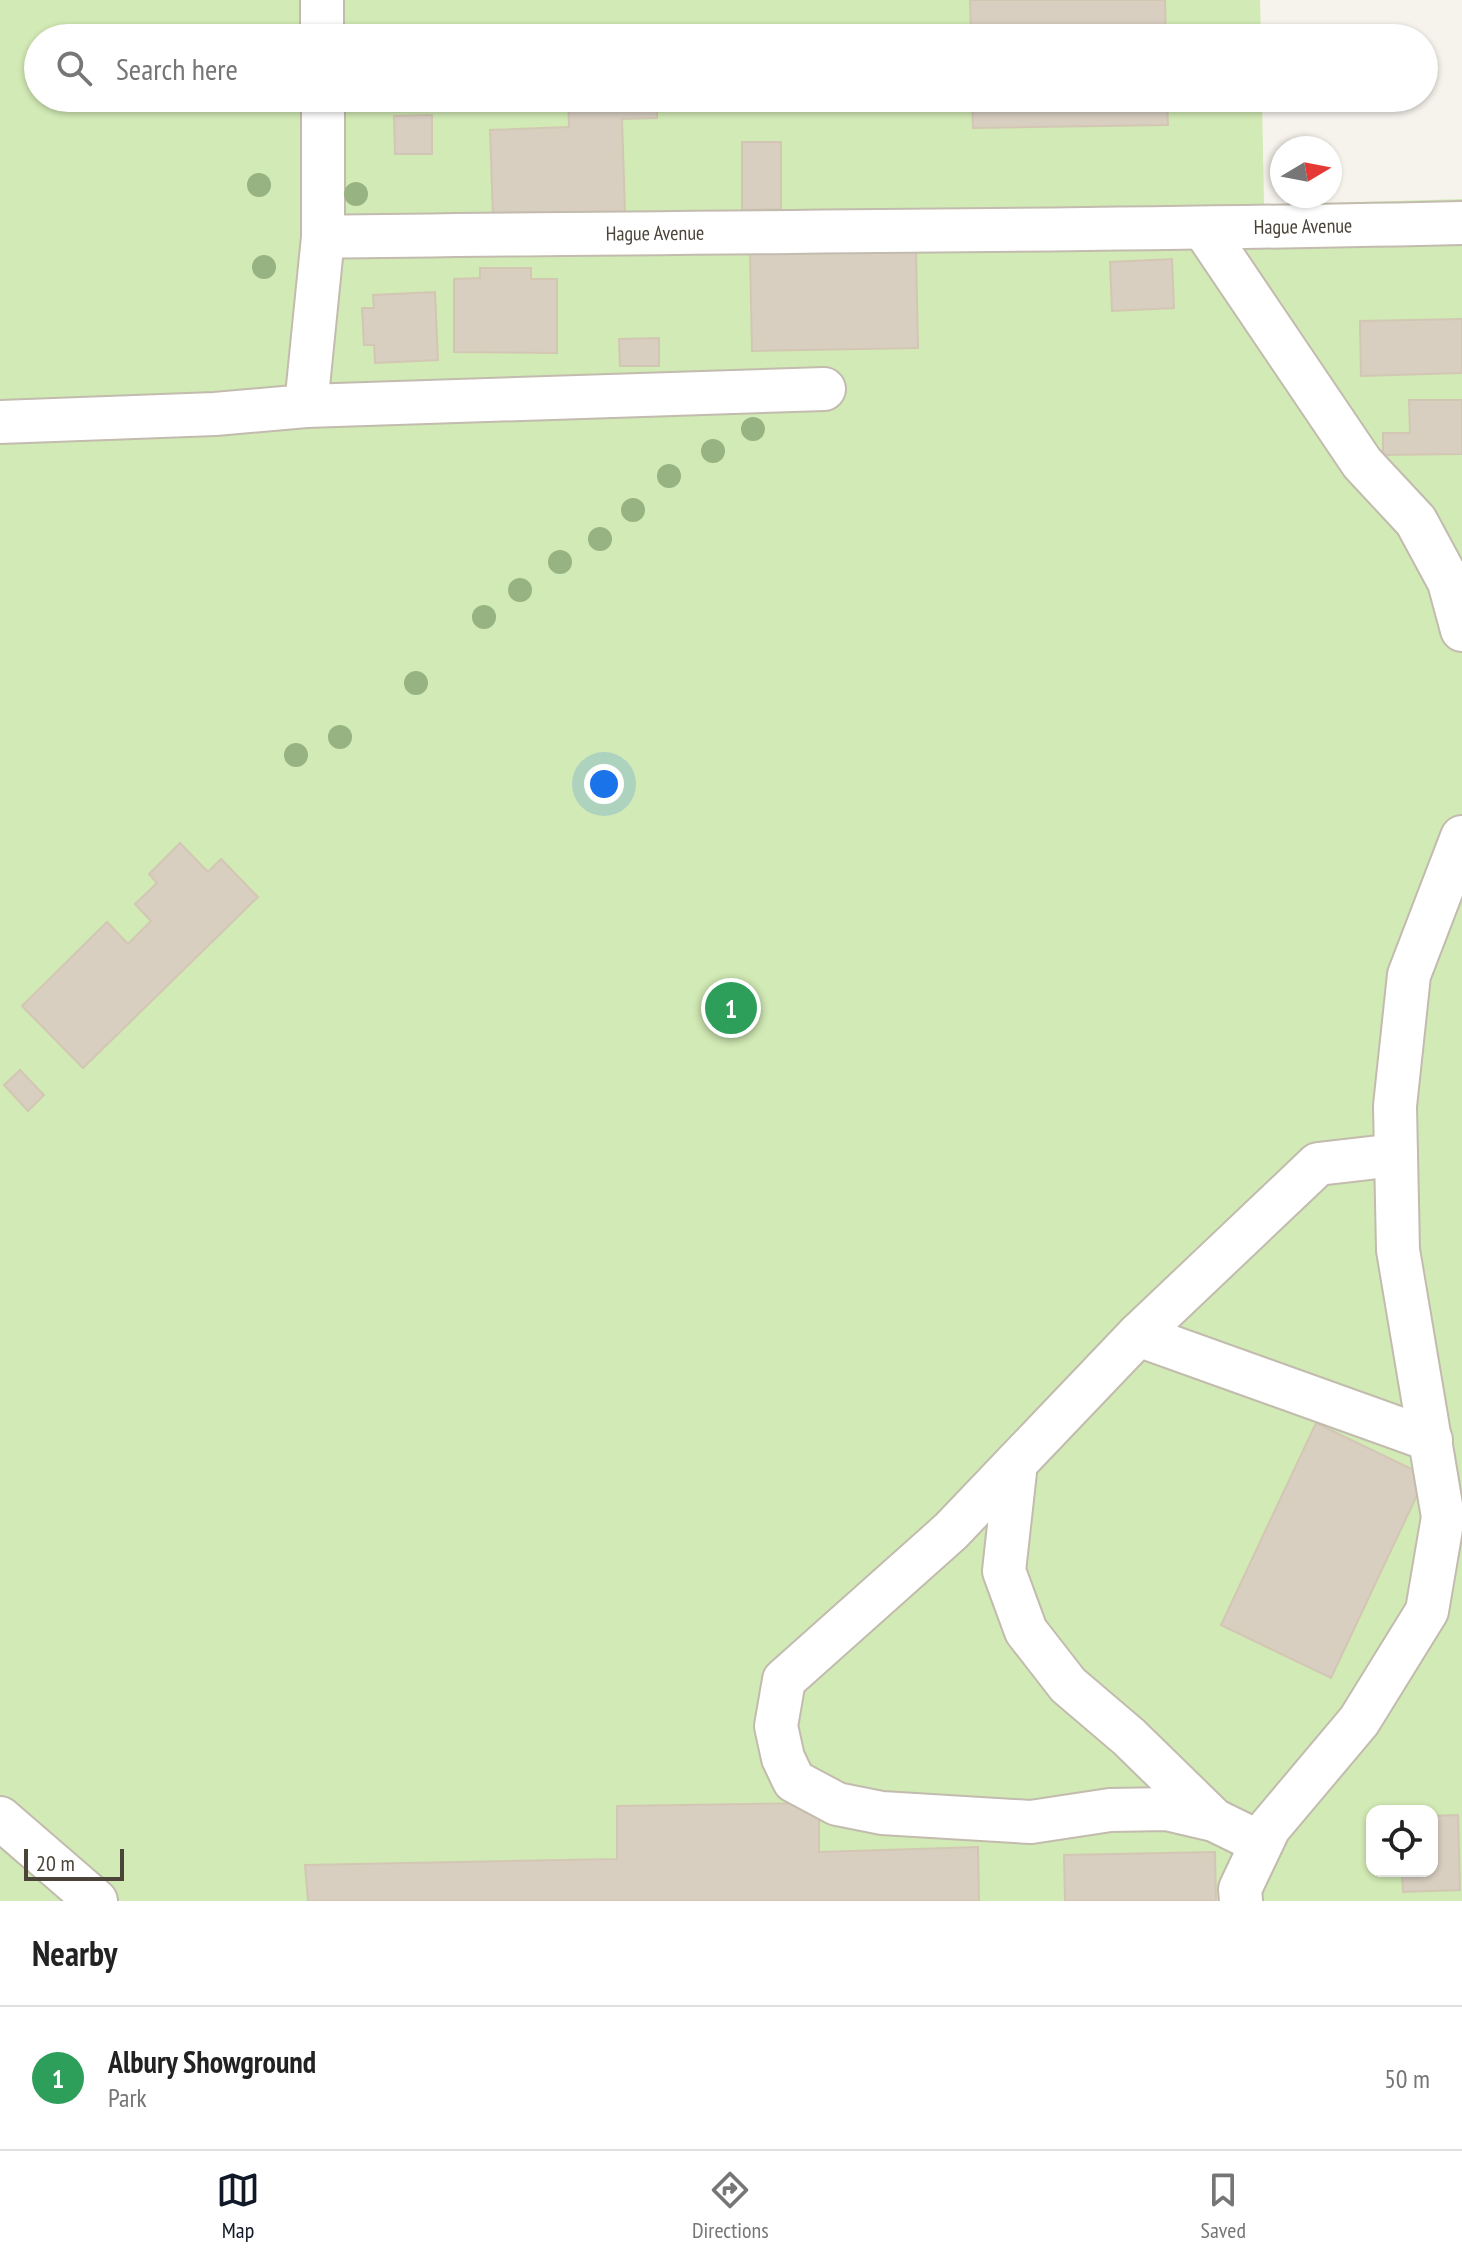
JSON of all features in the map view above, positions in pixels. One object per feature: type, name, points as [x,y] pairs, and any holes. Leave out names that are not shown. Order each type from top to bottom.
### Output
[{"type":"lane","points":[[322,0],[322,24]]},
{"type":"lane","points":[[306,406],[323,237],[323,112]]},
{"type":"lane","name":"Hague Avenue","points":[[323,237],[770,230],[1204,229],[1462,223]]},
{"type":"lane","points":[[1204,229],[1362,463],[1416,521],[1449,582],[1462,630]]},
{"type":"lane","points":[[0,422],[200,415],[306,406],[824,389]]},
{"type":"lane","points":[[1241,1901],[1240,1889],[1269,1828],[1359,1721],[1427,1611],[1443,1517],[1398,1250],[1395,1106],[1409,975],[1462,837]]},
{"type":"lane","points":[[1261,1843],[1214,1820],[1167,1809],[1110,1810],[1031,1822],[882,1813],[837,1804],[794,1781],[783,1758],[776,1726],[784,1680],[951,1531],[1138,1335],[1318,1164],[1396,1155]]},
{"type":"lane","points":[[1138,1335],[1431,1440]]},
{"type":"lane","points":[[1016,1463],[1004,1571],[1026,1631],[1068,1685],[1129,1737],[1214,1820]]},
{"type":"lane","points":[[0,1818],[96,1901]]},
{"type":"green space","points":[[0,0],[1260,0],[1261,24],[24,24],[24,112],[1262,112],[1264,205],[1270,205],[1270,208],[1342,208],[1342,203],[1462,199],[1462,1901],[0,1901]]},
{"type":"building","points":[[970,0],[1165,0],[1166,24],[971,24]]},
{"type":"building","points":[[568,112],[657,112],[657,118],[622,119],[625,212],[493,217],[490,130],[569,127]]},
{"type":"building","points":[[972,112],[1168,112],[1168,125],[973,128]]},
{"type":"building","points":[[432,115],[432,154],[395,154],[394,116]]},
{"type":"building","points":[[742,142],[781,142],[781,209],[742,210]]},
{"type":"building","points":[[916,251],[918,348],[752,351],[750,253]]},
{"type":"building","points":[[1172,259],[1174,308],[1112,311],[1110,262]]},
{"type":"building","points":[[480,268],[531,268],[531,279],[557,279],[557,353],[454,352],[454,279],[480,278]]},
{"type":"building","points":[[435,292],[438,360],[375,363],[374,345],[364,345],[362,308],[374,308],[373,295]]},
{"type":"building","points":[[1462,319],[1462,373],[1361,376],[1360,321]]},
{"type":"building","points":[[659,338],[659,366],[620,366],[619,339]]},
{"type":"building","points":[[1409,400],[1462,400],[1462,454],[1383,455],[1383,433],[1410,433]]},
{"type":"building","points":[[180,843],[208,872],[221,859],[258,897],[83,1068],[22,1006],[107,922],[128,944],[151,921],[135,904],[157,883],[149,874]]},
{"type":"building","points":[[20,1070],[44,1095],[28,1111],[4,1085]]},
{"type":"building","points":[[1316,1423],[1426,1476],[1331,1678],[1221,1625]]},
{"type":"building","points":[[819,1803],[819,1852],[978,1847],[979,1901],[308,1901],[305,1865],[617,1859],[617,1806]]},
{"type":"building","points":[[1458,1815],[1460,1890],[1403,1892],[1402,1877],[1438,1877],[1438,1816]]},
{"type":"building","points":[[1215,1852],[1216,1901],[1065,1901],[1064,1855]]},
{"type":"place","name":"Albury Showground","points":[[731,1008]]}]
